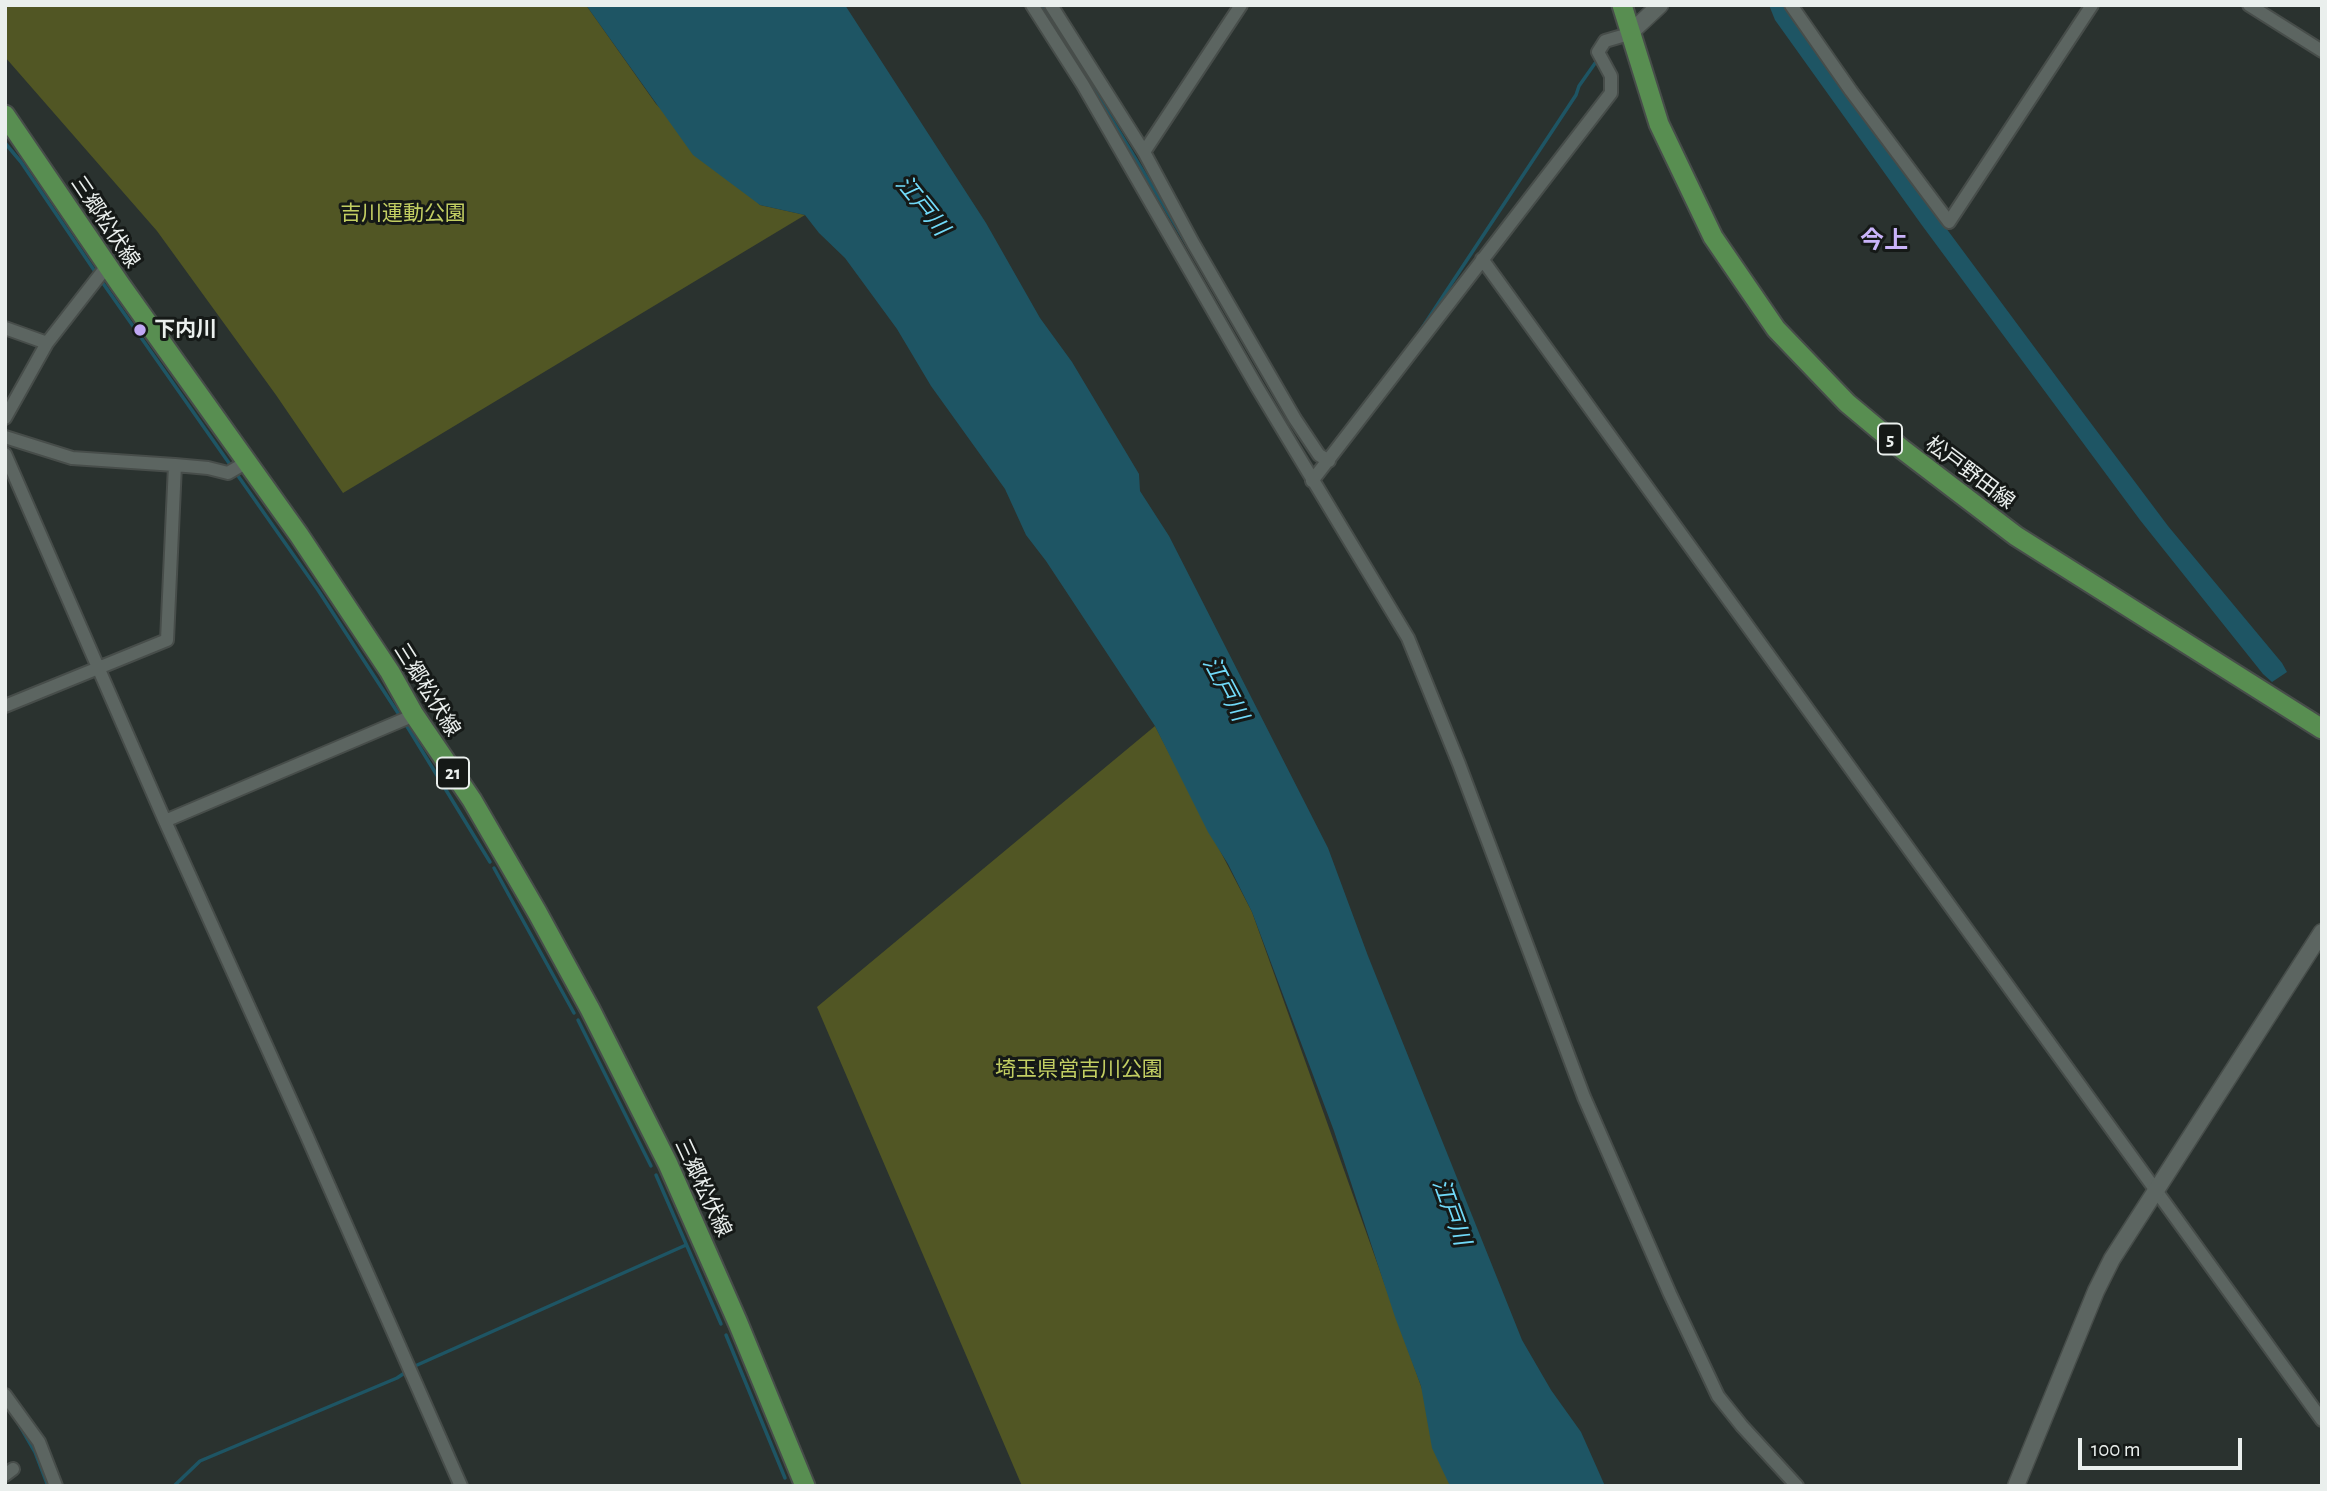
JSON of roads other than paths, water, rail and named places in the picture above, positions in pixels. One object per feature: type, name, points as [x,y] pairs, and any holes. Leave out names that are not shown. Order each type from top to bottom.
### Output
[{"type":"main road","name":"松戸野田線","points":[[1622,5],[1659,124],[1713,236],[1776,329],[1847,403],[1902,449],[2016,536],[2322,729]]},
{"type":"main road","name":"三郷松伏線","points":[[7,121],[100,274],[299,535],[472,800],[537,912],[639,1105],[703,1241],[804,1486]]},
{"type":"street","points":[[1032,5],[1083,85],[1312,481],[1387,602],[1417,658],[1584,1097],[1699,1357],[1726,1407],[1797,1486]]},
{"type":"street","points":[[1051,5],[1144,152],[1193,243],[1296,419],[1319,455],[1329,461]]},
{"type":"street","points":[[1144,152],[1241,5]]},
{"type":"street","points":[[1312,481],[1611,93],[1611,76],[1598,52],[1605,41],[1629,34],[1660,5]]},
{"type":"street","points":[[1791,5],[1851,91],[1949,222],[2092,5]]},
{"type":"street","points":[[2249,5],[2322,51]]},
{"type":"street","points":[[1482,259],[2322,1420]]},
{"type":"street","points":[[5,418],[47,343],[100,274]]},
{"type":"street","points":[[5,328],[47,343]]},
{"type":"street","points":[[5,437],[72,458],[208,468],[228,473],[243,464]]},
{"type":"street","points":[[5,454],[461,1486]]},
{"type":"street","points":[[5,706],[167,640],[175,465]]},
{"type":"street","points":[[165,821],[414,713]]},
{"type":"street","points":[[2017,1486],[2096,1291],[2112,1259],[2322,932]]},
{"type":"street","points":[[5,1395],[38,1443],[56,1486]]},
{"type":"water","name":"江戸川","points":[[586,5],[845,5],[986,223],[1040,318],[1072,362],[1139,474],[1140,491],[1169,536],[1328,848],[1368,956],[1522,1340],[1551,1390],[1581,1432],[1605,1486],[1450,1486],[1432,1448],[1421,1386],[1395,1317],[1334,1131],[1252,912],[1155,726],[1026,535],[1005,489],[931,386],[897,329],[845,258],[805,215],[760,205],[693,155]]},
{"type":"water","points":[[1769,5],[1786,5],[1791,16],[1854,104],[2168,526],[2287,672],[2272,682],[2263,674],[2140,520],[1921,224],[1775,20]]},
{"type":"waterway","points":[[1043,5],[1188,246]]},
{"type":"waterway","points":[[1420,331],[1598,59]]},
{"type":"waterway","points":[[5,143],[21,162],[96,273]]},
{"type":"waterway","points":[[100,279],[318,590],[398,713]]},
{"type":"waterway","points":[[405,723],[490,862]]},
{"type":"waterway","points":[[494,868],[574,1013]]},
{"type":"waterway","points":[[578,1020],[651,1166]]},
{"type":"waterway","points":[[656,1175],[721,1324]]},
{"type":"waterway","points":[[174,1486],[200,1461],[397,1378],[415,1366],[686,1245]]},
{"type":"waterway","points":[[726,1335],[785,1478]]},
{"type":"waterway","points":[[17,1421],[35,1452],[48,1486]]},
{"type":"place","name":"下内川","points":[[140,330]]},
{"type":"district","name":"今上","points":[[1884,241]]},
{"type":"park label","name":"吉川運動公園","points":[[403,214]]},
{"type":"park label","name":"埼玉県営吉川公園","points":[[1079,1070]]}]
